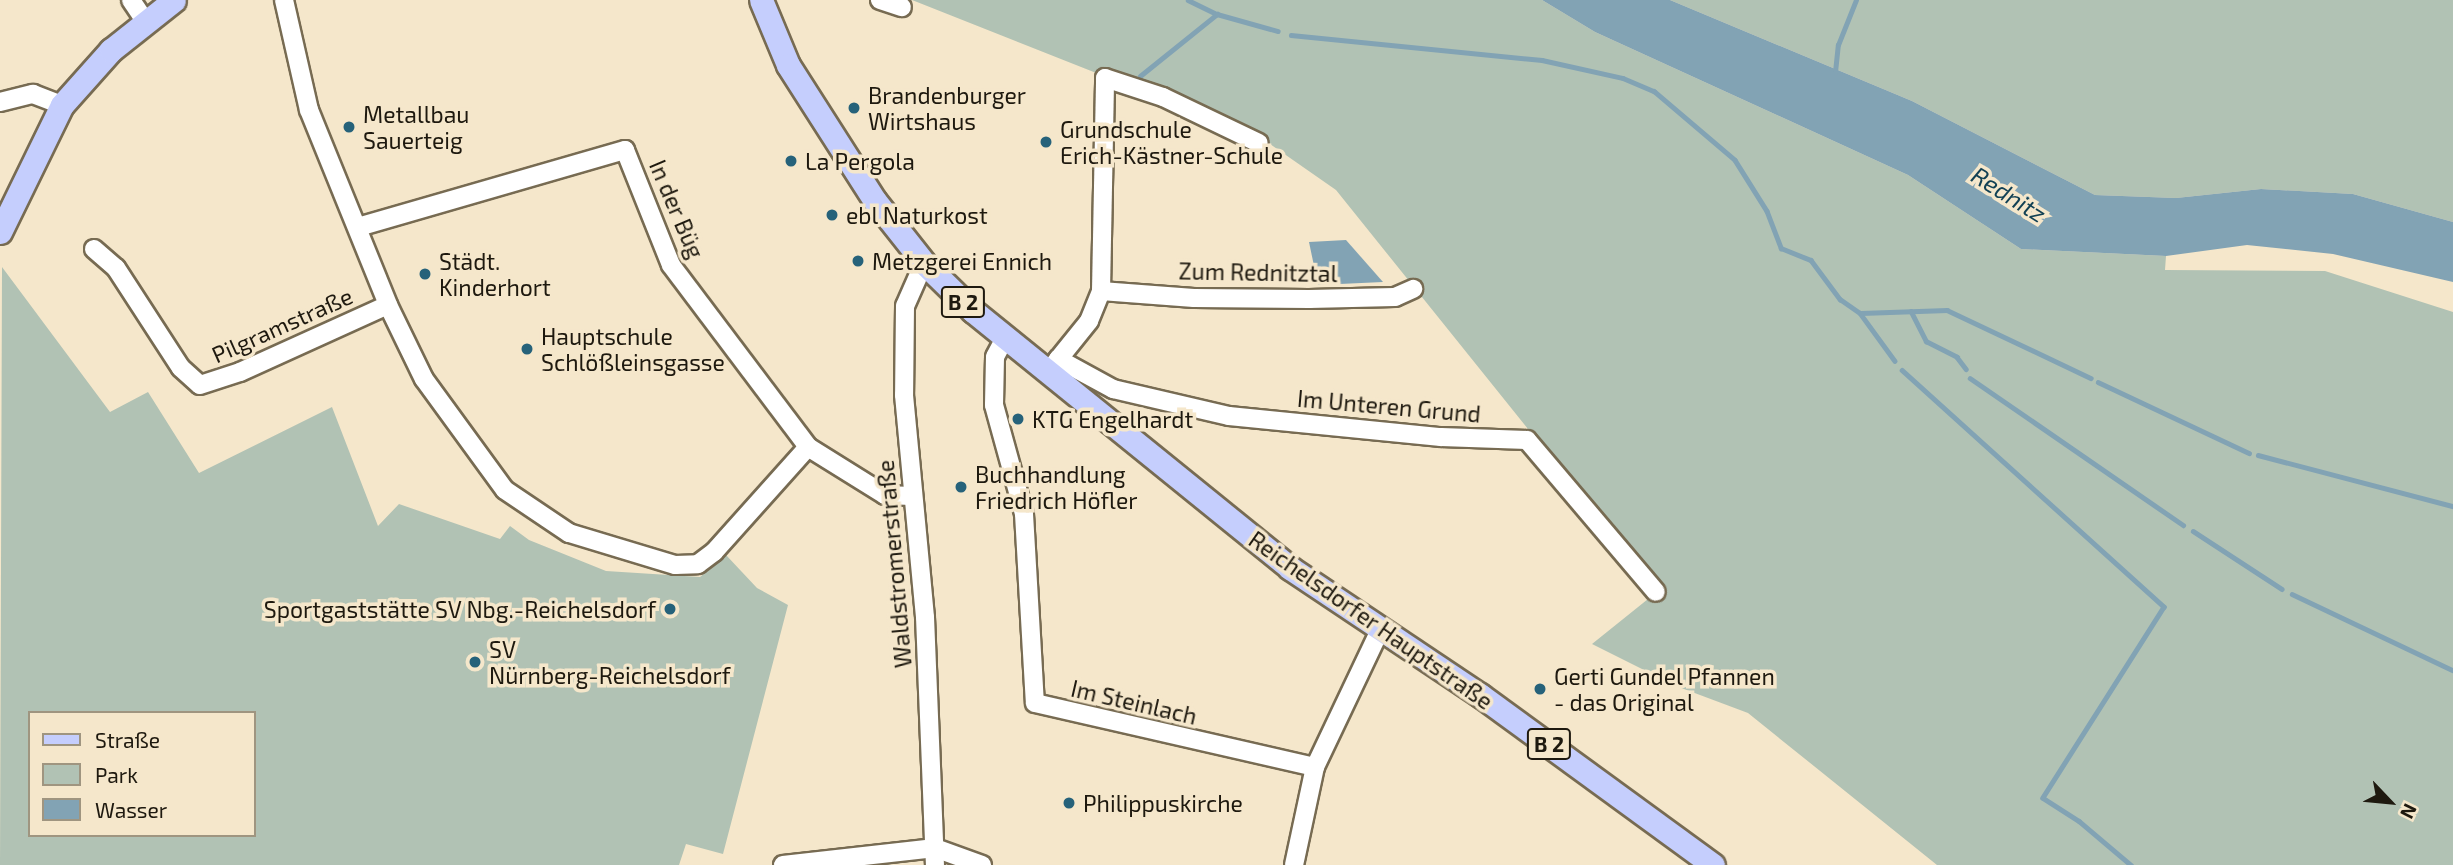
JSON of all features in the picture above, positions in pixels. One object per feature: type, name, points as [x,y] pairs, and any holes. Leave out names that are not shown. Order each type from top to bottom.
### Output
[{"type":"main road","points":[[0,232],[62,105],[95,65],[145,20],[174,0]]},
{"type":"main road","name":"Reichelsdorfer Hauptstraße","points":[[761,0],[789,65],[875,201],[924,263],[1005,338],[1053,366],[1290,568],[1381,628],[1713,865]]},
{"type":"street","points":[[131,0],[145,20]]},
{"type":"street","points":[[284,0],[309,110],[388,304],[424,379],[505,490],[569,533],[611,549],[675,565],[698,564],[714,552],[808,447]]},
{"type":"street","points":[[880,0],[902,7]]},
{"type":"street","points":[[1053,366],[1089,321],[1101,290],[1105,78],[1163,97],[1259,143]]},
{"type":"street","points":[[0,103],[33,94],[62,105]]},
{"type":"street","name":"In der Büg","points":[[358,227],[625,149],[671,265],[808,447],[884,495],[912,496]]},
{"type":"street","name":"Pilgramstraße","points":[[94,249],[116,268],[181,368],[200,385],[218,381],[388,304]]},
{"type":"street","name":"Waldstromerstraße","points":[[924,263],[905,306],[904,395],[925,617],[935,857]]},
{"type":"street","name":"Zum Rednitztal","points":[[1101,290],[1308,299],[1395,297],[1413,289]]},
{"type":"street","name":"Im Steinlach","points":[[1005,338],[995,357],[994,405],[1024,514],[1033,607],[1035,703],[1315,767]]},
{"type":"street","name":"Im Unteren Grund","points":[[1053,366],[1113,389],[1229,416],[1441,437],[1527,440],[1656,592]]},
{"type":"street","points":[[1294,865],[1315,767],[1381,628]]},
{"type":"street","points":[[783,865],[935,857],[982,865]]},
{"type":"green space","points":[[912,0],[1542,0],[1595,32],[1908,175],[2021,249],[2166,256],[2165,270],[2325,271],[2453,312],[2453,865],[1937,865],[1748,713],[1676,686],[1592,644],[1658,591],[1336,190],[1263,139]]},
{"type":"green space","points":[[1670,0],[2453,0],[2453,222],[2353,194],[2261,189],[2176,198],[2095,195],[1912,101]]},
{"type":"green space","points":[[2,267],[110,412],[148,392],[199,473],[332,407],[378,526],[399,504],[500,539],[510,526],[529,540],[606,571],[700,577],[726,555],[757,588],[788,605],[723,854],[686,844],[679,865],[0,865]]},
{"type":"water","name":"Rednitz","points":[[1542,0],[1670,0],[1912,101],[2095,195],[2176,198],[2261,189],[2353,194],[2453,222],[2453,282],[2333,254],[2247,245],[2166,256],[2021,249],[1908,175],[1595,32]]},
{"type":"water","points":[[1346,240],[1383,282],[1318,285],[1309,242]]},
{"type":"waterway","points":[[1188,0],[1217,14],[1278,31]]},
{"type":"waterway","points":[[1835,72],[1838,45],[1856,0]]},
{"type":"waterway","points":[[1140,76],[1217,14]]},
{"type":"waterway","points":[[1291,35],[1542,60],[1623,78],[1654,91],[1735,160],[1767,211],[1781,248],[1811,260],[1840,299],[1860,313],[1895,361]]},
{"type":"waterway","points":[[1861,313],[1947,310],[2091,378]]},
{"type":"waterway","points":[[1911,311],[1926,341],[1957,357],[1966,369]]},
{"type":"waterway","points":[[1902,370],[2164,607],[2043,798],[2079,821],[2131,865]]},
{"type":"waterway","points":[[1970,378],[2183,525]]},
{"type":"waterway","points":[[2098,382],[2249,453]]},
{"type":"waterway","points":[[2258,455],[2453,506]]},
{"type":"waterway","points":[[2193,531],[2282,589]]},
{"type":"waterway","points":[[2292,594],[2452,670]]},
{"type":"place","name":"Brandenburger Wirtshaus","points":[[854,108]]},
{"type":"place","name":"Metallbau Sauerteig","points":[[349,127]]},
{"type":"place","name":"Grundschule Erich-Kästner-Schule","points":[[1046,142]]},
{"type":"place","name":"La Pergola","points":[[791,161]]},
{"type":"place","name":"ebl Naturkost","points":[[832,215]]},
{"type":"place","name":"Metzgerei Ennich","points":[[858,261]]},
{"type":"place","name":"Städt. Kinderhort","points":[[425,274]]},
{"type":"place","name":"Hauptschule Schlößleinsgasse","points":[[527,349]]},
{"type":"place","name":"KTG Engelhardt","points":[[1018,419]]},
{"type":"place","name":"Buchhandlung Friedrich Höfler","points":[[961,487]]},
{"type":"place","name":"Sportgaststätte SV Nbg.-Reichelsdorf","points":[[670,609]]},
{"type":"place","name":"SV Nürnberg-Reichelsdorf","points":[[475,662]]},
{"type":"place","name":"Gerti Gundel Pfannen - das Original","points":[[1540,689]]},
{"type":"place","name":"Philippuskirche","points":[[1069,803]]}]
